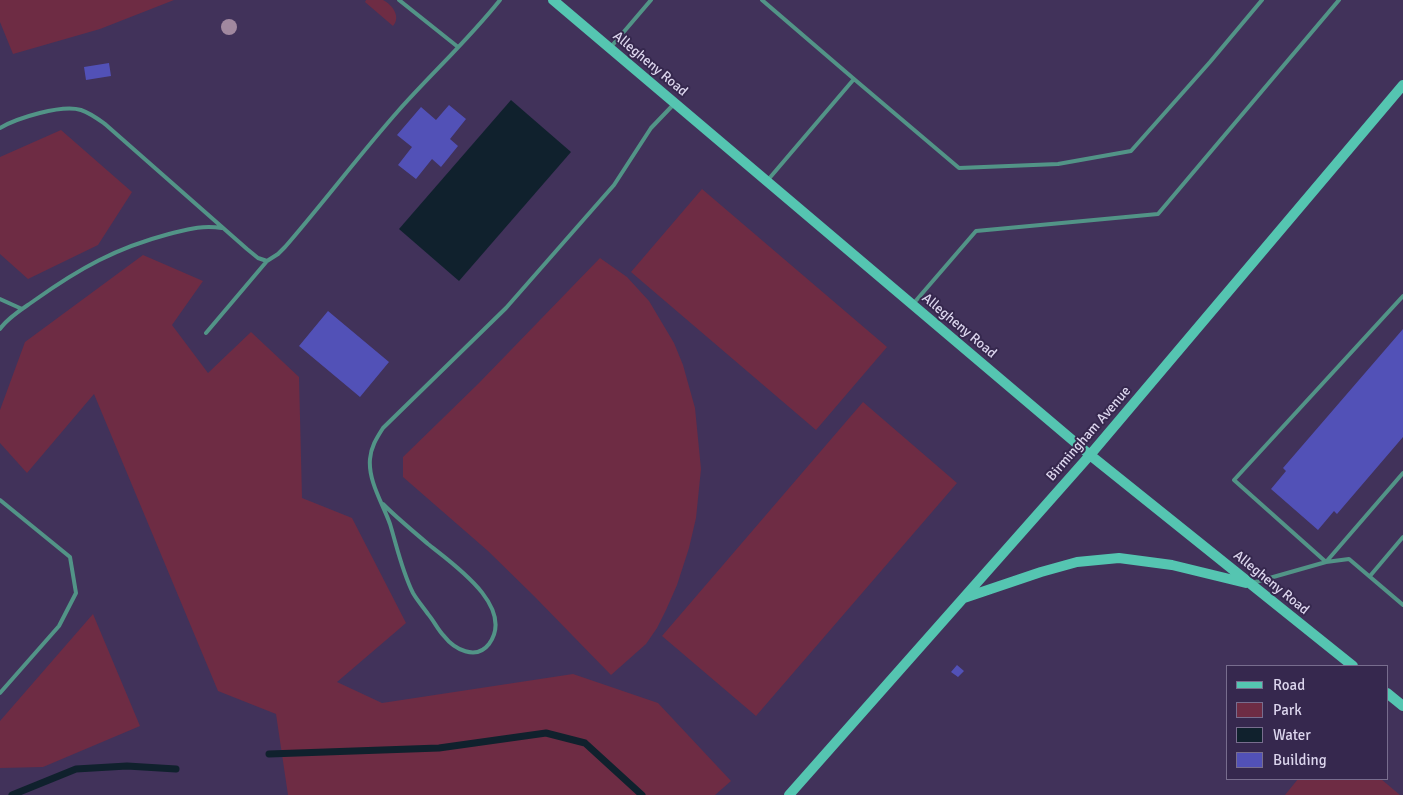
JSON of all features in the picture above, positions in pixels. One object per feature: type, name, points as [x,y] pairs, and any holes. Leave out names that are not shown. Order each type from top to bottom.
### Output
[{"type":"main road","name":"Allegheny Road","points":[[553,0],[1090,456],[1352,665]]},
{"type":"main road","name":"Birmingham Avenue","points":[[789,795],[1090,456],[1403,86]]},
{"type":"main road","points":[[963,598],[1040,572],[1077,562],[1119,558],[1172,565],[1250,584]]},
{"type":"main road","points":[[1388,694],[1403,706]]},
{"type":"lane","points":[[399,0],[458,48]]},
{"type":"lane","points":[[206,333],[267,261],[285,247],[384,127],[423,83],[474,32],[500,0]]},
{"type":"lane","points":[[610,48],[651,0]]},
{"type":"lane","points":[[762,0],[959,168],[1058,164],[1131,151],[1262,0]]},
{"type":"lane","points":[[913,304],[976,231],[1158,214],[1339,0]]},
{"type":"lane","points":[[767,180],[854,79]]},
{"type":"lane","points":[[383,504],[472,580],[485,596],[495,615],[495,622],[492,638],[484,650],[478,653],[460,649],[444,637],[413,593],[396,549],[383,504],[372,480],[370,461],[373,444],[383,428],[506,308],[614,185],[652,128],[675,103]]},
{"type":"lane","points":[[0,128],[54,110],[68,108],[80,110],[105,124],[258,258],[267,261]]},
{"type":"lane","points":[[0,329],[54,286],[101,258],[141,241],[206,226],[223,228]]},
{"type":"lane","points":[[1326,562],[1234,480],[1403,296]]},
{"type":"lane","points":[[0,299],[22,310]]},
{"type":"lane","points":[[1326,562],[1403,473]]},
{"type":"lane","points":[[0,500],[70,557],[76,593],[59,626],[0,693]]},
{"type":"lane","points":[[1370,576],[1403,537]]},
{"type":"lane","points":[[1250,584],[1326,562],[1349,560],[1403,605]]},
{"type":"green space","points":[[0,0],[174,0],[100,29],[13,54],[0,22]]},
{"type":"green space","points":[[366,0],[383,0],[390,5],[396,15],[393,26],[365,2]]},
{"type":"green space","points":[[61,130],[132,192],[98,245],[28,279],[0,254],[0,157]]},
{"type":"green space","points":[[702,189],[887,347],[816,430],[631,272]]},
{"type":"green space","points":[[143,255],[203,281],[172,325],[208,373],[251,332],[299,377],[302,498],[352,518],[406,623],[337,682],[382,703],[573,674],[658,703],[731,781],[715,795],[288,795],[276,714],[218,691],[94,394],[27,473],[0,443],[0,410],[25,342]]},
{"type":"green space","points":[[600,258],[627,277],[649,301],[674,343],[683,365],[695,408],[701,469],[696,518],[677,585],[657,628],[646,644],[611,675],[488,551],[403,477],[403,457],[479,383]]},
{"type":"green space","points":[[863,402],[957,483],[756,716],[662,636]]},
{"type":"green space","points":[[93,614],[140,726],[43,767],[0,768],[0,721]]},
{"type":"green space","points":[[1297,780],[1382,780],[1400,795],[1285,795]]},
{"type":"water","points":[[511,100],[571,152],[459,281],[399,229]]},
{"type":"building","points":[[109,63],[111,76],[86,80],[84,67]]},
{"type":"building","points":[[449,105],[466,119],[450,139],[458,146],[441,167],[432,159],[416,179],[398,165],[412,147],[397,135],[421,107],[436,120]]},
{"type":"building","points":[[328,311],[389,362],[360,397],[299,346]]},
{"type":"building","points":[[1403,329],[1403,437],[1337,514],[1334,511],[1318,530],[1271,489],[1286,471],[1283,468]]},
{"type":"building","points":[[957,665],[964,671],[958,677],[951,672]]},
{"type":"waterway","points":[[269,754],[439,748],[546,733],[585,743],[642,795]]},
{"type":"waterway","points":[[12,795],[76,769],[127,766],[176,769]]}]
